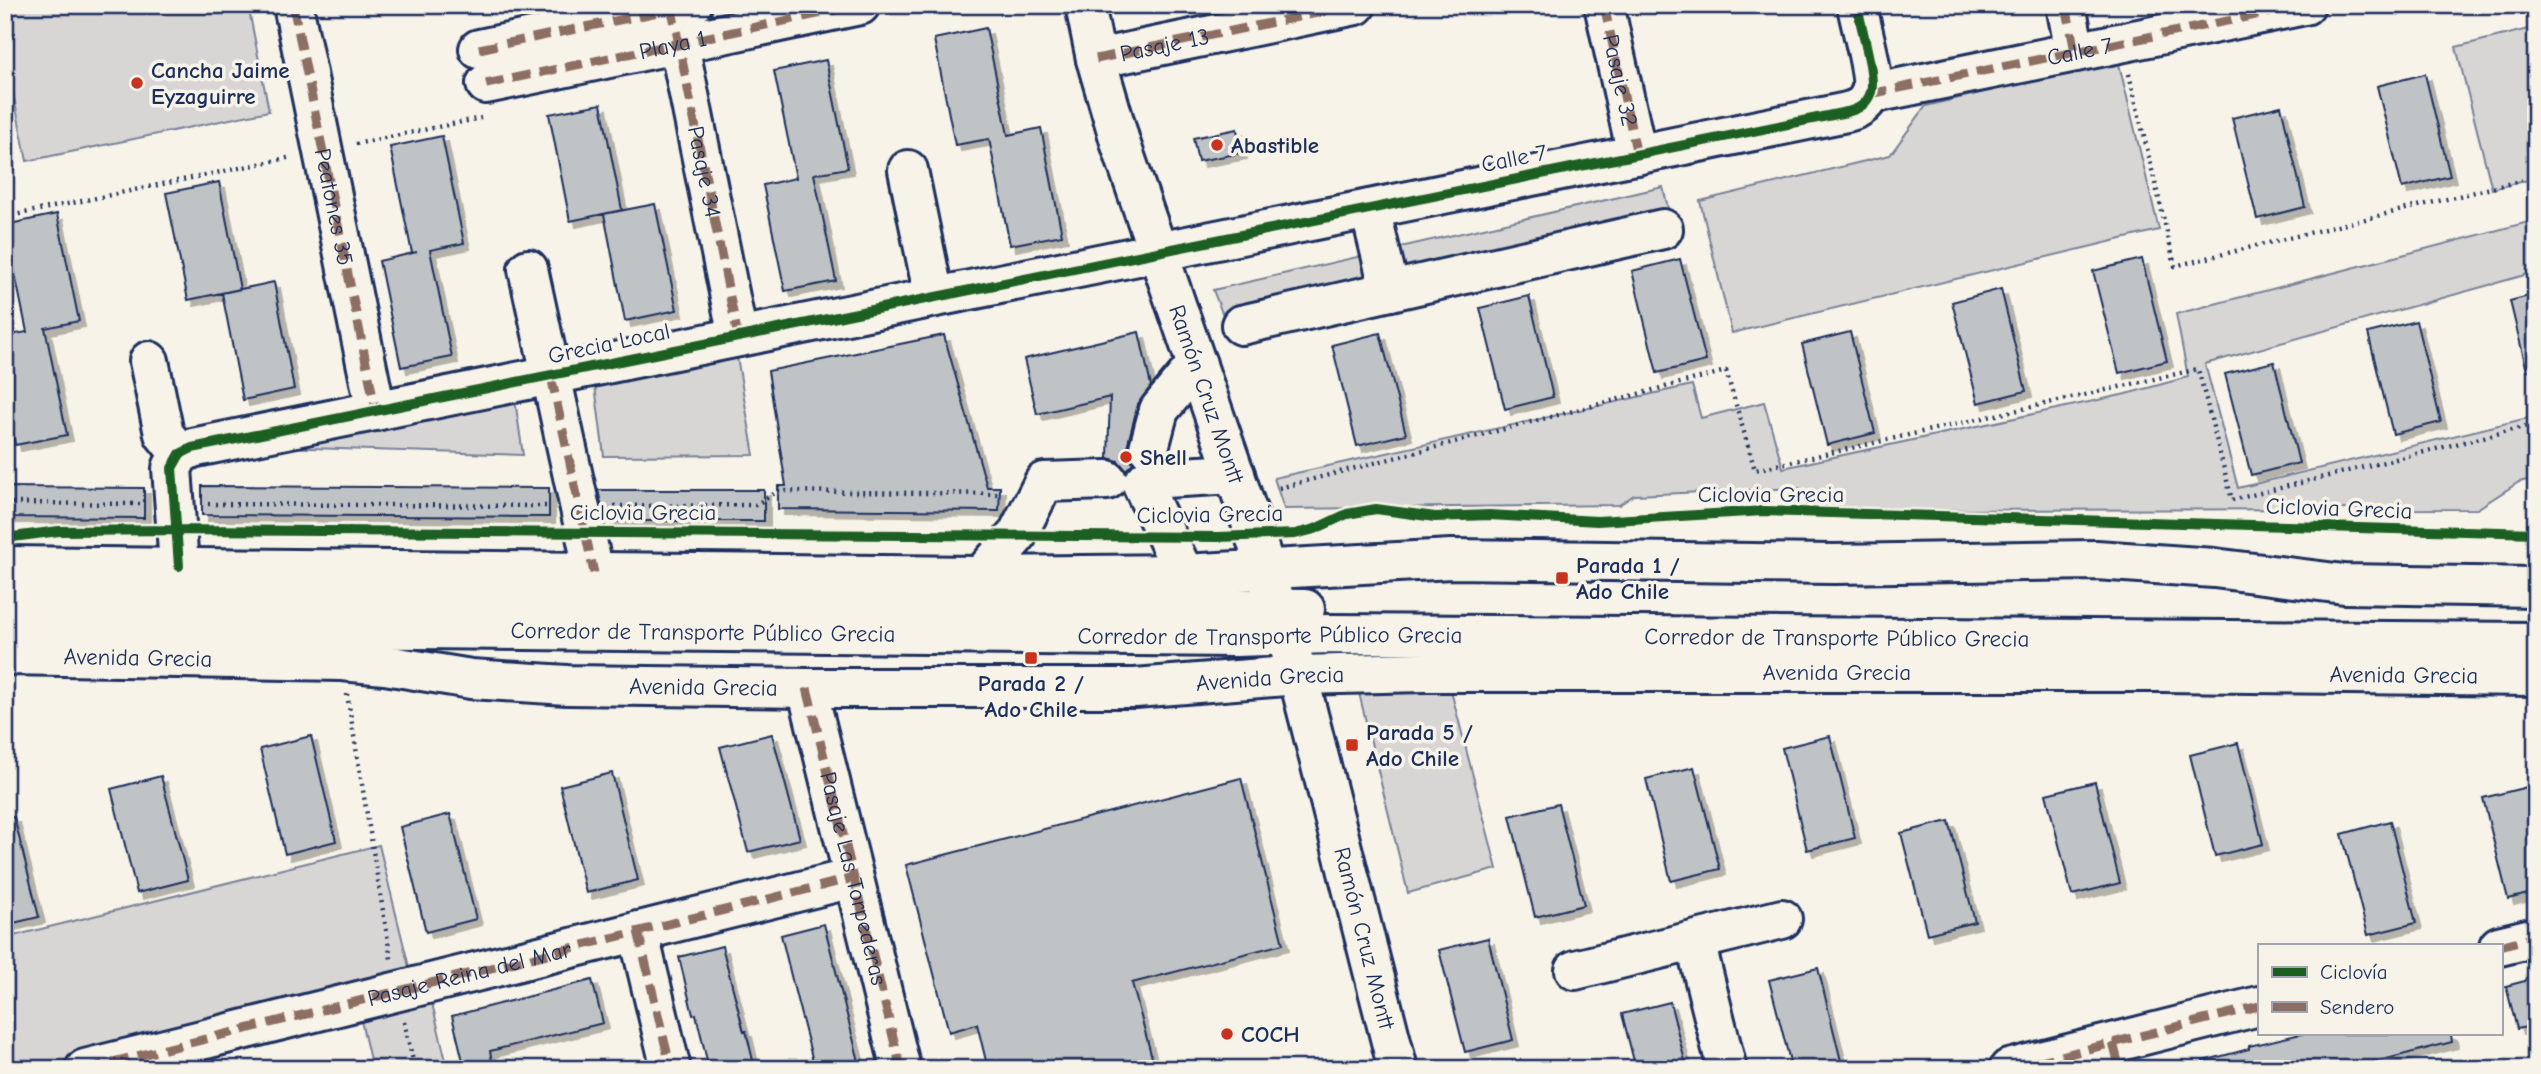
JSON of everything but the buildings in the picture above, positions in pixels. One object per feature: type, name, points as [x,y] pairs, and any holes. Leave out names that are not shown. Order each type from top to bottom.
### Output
[{"type":"street","name":"Peatones 35","points":[[293,5],[376,411]]},
{"type":"street","name":"Playa 1","points":[[482,66],[679,16],[860,5]]},
{"type":"street","name":"Ramón Cruz Montt","points":[[1085,5],[1096,59],[1121,145],[1198,364],[1283,623],[1398,1069]]},
{"type":"street","name":"Pasaje 13","points":[[1096,59],[1356,5]]},
{"type":"street","name":"Pasaje 32","points":[[1604,5],[1637,155]]},
{"type":"street","points":[[1857,5],[1871,77],[1870,94]]},
{"type":"street","points":[[2066,5],[2076,52]]},
{"type":"street","name":"Calle 7","points":[[1159,251],[1847,113],[1861,106],[1870,94],[2121,43],[2258,10],[2305,5]]},
{"type":"street","name":"Pasaje 34","points":[[679,16],[738,338]]},
{"type":"street","points":[[908,170],[934,297]]},
{"type":"street","points":[[1370,209],[1390,292]]},
{"type":"street","points":[[1241,325],[1663,229]]},
{"type":"street","name":"Grecia Local","points":[[180,454],[192,448],[1159,251]]},
{"type":"street","points":[[528,269],[594,573]]},
{"type":"street","points":[[149,361],[164,434],[180,454],[172,468],[179,566]]},
{"type":"street","points":[[1184,574],[1136,473],[1159,410],[1198,364]]},
{"type":"street","points":[[981,576],[1017,535],[1044,482],[1136,473],[1235,474]]},
{"type":"street","points":[[5,566],[981,576],[1184,574],[1451,559],[1834,564],[2095,560],[2214,568],[2344,584],[2536,587]]},
{"type":"street","name":"Corredor de Transporte Público Grecia","points":[[5,597],[1283,623],[2536,642]]},
{"type":"street","name":"Corredor de Transporte Público Grecia","points":[[5,625],[2536,619]]},
{"type":"street","name":"Avenida Grecia","points":[[5,655],[342,661],[471,679],[567,685],[807,688],[1123,688],[1298,675],[1425,672],[2536,676]]},
{"type":"street","name":"Pasaje Las Torpederas","points":[[807,688],[901,1069]]},
{"type":"street","name":"Pasaje Reina del Mar","points":[[85,1069],[853,878]]},
{"type":"street","points":[[1575,970],[1782,919]]},
{"type":"street","points":[[638,931],[671,1069]]},
{"type":"street","points":[[2502,945],[2536,937]]},
{"type":"street","points":[[1695,941],[1727,1069]]},
{"type":"street","points":[[2010,1069],[2117,1056],[2258,1006]]},
{"type":"path","points":[[2121,43],[2175,266],[2536,177]]},
{"type":"path","points":[[1279,488],[1726,371],[1755,470],[2198,369],[2232,500],[2536,424]]},
{"type":"path","points":[[5,503],[755,505],[779,491],[1001,494]]},
{"type":"path","points":[[342,661],[397,991],[415,1069]]},
{"type":"shaded area","name":"Cancha Jaime Eyzaguirre","points":[[5,5],[248,5],[269,111],[27,161],[5,54]]},
{"type":"shaded area","points":[[2536,27],[2536,178],[2492,189],[2456,47]]},
{"type":"shaded area","points":[[2118,60],[2159,230],[1732,333],[1700,201],[1890,155],[1926,106]]},
{"type":"shaded area","points":[[1663,187],[1675,237],[1234,343],[1213,290]]},
{"type":"shaded area","points":[[2536,220],[2536,272],[2205,364],[2238,488],[2536,416],[2536,478],[2519,482],[2477,509],[1833,510],[1800,488],[1634,495],[1619,505],[1284,509],[1274,478],[1692,385],[1701,418],[1764,402],[1783,468],[2126,394],[2188,377],[2176,314]]},
{"type":"shaded area","points":[[736,351],[754,455],[604,456],[594,378]]},
{"type":"shaded area","points":[[514,393],[523,455],[279,447]]},
{"type":"shaded area","points":[[1450,687],[1497,869],[1408,893],[1358,689]]},
{"type":"shaded area","points":[[379,845],[411,975],[32,1069],[5,1069],[5,938]]},
{"type":"shaded area","points":[[430,995],[448,1069],[372,1069],[359,1012]]},
{"type":"marked path","points":[[293,5],[376,411]]},
{"type":"marked path","points":[[671,5],[738,337]]},
{"type":"marked path","points":[[479,49],[692,5]]},
{"type":"marked path","points":[[486,84],[860,5]]},
{"type":"marked path","points":[[1096,59],[1356,5]]},
{"type":"marked path","points":[[1604,5],[1637,155]]},
{"type":"marked path","points":[[2066,5],[2075,52]]},
{"type":"marked path","points":[[1870,94],[2305,5]]},
{"type":"marked path","points":[[551,376],[594,573]]},
{"type":"marked path","points":[[807,688],[901,1069]]},
{"type":"marked path","points":[[85,1069],[853,878]]},
{"type":"marked path","points":[[638,931],[671,1069]]},
{"type":"marked path","points":[[2502,945],[2536,937]]},
{"type":"marked path","points":[[2009,1069],[2258,1006]]},
{"type":"marked path","points":[[2113,1043],[2120,1069]]},
{"type":"cycle path","points":[[179,566],[172,468],[180,454],[192,448],[1847,112],[1865,103],[1872,84],[1870,62],[1857,5]]},
{"type":"cycle path","name":"Ciclovia Grecia","points":[[5,538],[59,531],[175,530],[1219,537],[1295,534],[1315,529],[1347,514],[1376,509],[1435,517],[1489,515],[1597,521],[1764,511],[2536,533]]},
{"type":"place","name":"Cancha Jaime Eyzaguirre","points":[[137,83]]},
{"type":"place","name":"Abastible","points":[[1217,145]]},
{"type":"place","name":"Shell","points":[[1126,457]]},
{"type":"place","name":"Parada 1 / Ado Chile","points":[[1562,578]]},
{"type":"place","name":"Parada 2 / Ado Chile","points":[[1031,658]]},
{"type":"place","name":"Parada 5 / Ado Chile","points":[[1352,745]]},
{"type":"place","name":"COCH","points":[[1227,1034]]}]
